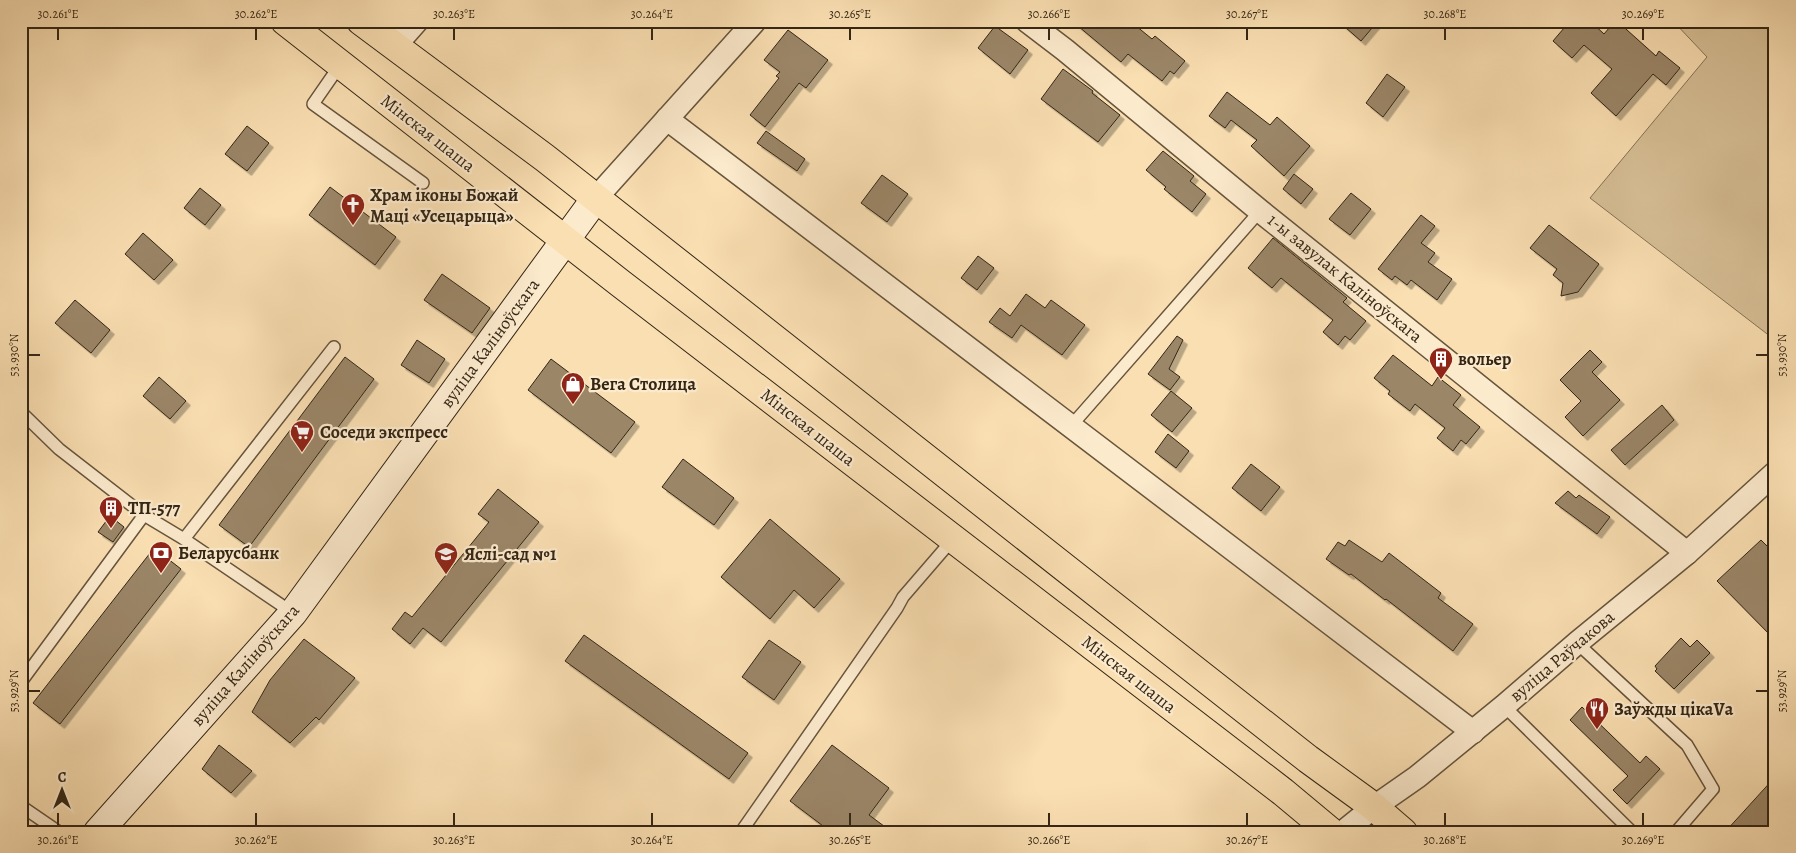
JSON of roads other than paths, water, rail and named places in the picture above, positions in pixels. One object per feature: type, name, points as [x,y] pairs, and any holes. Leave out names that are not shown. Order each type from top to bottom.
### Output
[{"type":"main road","name":"Мінская шаша","points":[[285,21],[564,240],[1276,787],[1331,832]]},
{"type":"main road","points":[[362,21],[596,198],[1222,691],[1374,807],[1403,832]]},
{"type":"main road","name":"вуліца Каліноўскага","points":[[98,832],[293,614],[596,198]]},
{"type":"street","points":[[394,47],[417,21]]},
{"type":"street","name":"вуліца Каліноўскага","points":[[596,198],[755,21]]},
{"type":"street","name":"1-ы завулак Каліноўскага","points":[[1027,21],[1065,50],[1260,211],[1687,553]]},
{"type":"street","points":[[667,119],[1473,732]]},
{"type":"street","name":"вуліца Раўчакова","points":[[1343,832],[1374,807],[1417,777],[1473,732],[1577,643],[1687,553],[1775,473]]},
{"type":"lane","points":[[340,65],[313,104],[423,183]]},
{"type":"lane","points":[[1071,426],[1260,211]]},
{"type":"lane","points":[[184,539],[334,346]]},
{"type":"lane","points":[[21,412],[59,449],[144,515],[184,539],[293,614]]},
{"type":"lane","points":[[21,682],[144,515]]},
{"type":"lane","points":[[741,832],[880,632],[902,597],[954,539]]},
{"type":"lane","points":[[1577,643],[1687,745],[1713,789],[1676,832]]},
{"type":"lane","points":[[1504,706],[1632,832]]},
{"type":"lane","points":[[21,806],[59,832]]},
{"type":"place","name":"Храм іконы Божай Маці «Усецарыца»","points":[[353,226]]},
{"type":"place","name":"вольер","points":[[1441,380]]},
{"type":"place","name":"Вега Столица","points":[[573,405]]},
{"type":"place","name":"Соседи экспресс","points":[[302,453]]},
{"type":"place","name":"ТП-577","points":[[111,529]]},
{"type":"place","name":"Беларусбанк","points":[[161,574]]},
{"type":"place","name":"Яслі-сад №1","points":[[446,575]]},
{"type":"place","name":"Заўжды цікаVа","points":[[1597,730]]}]
